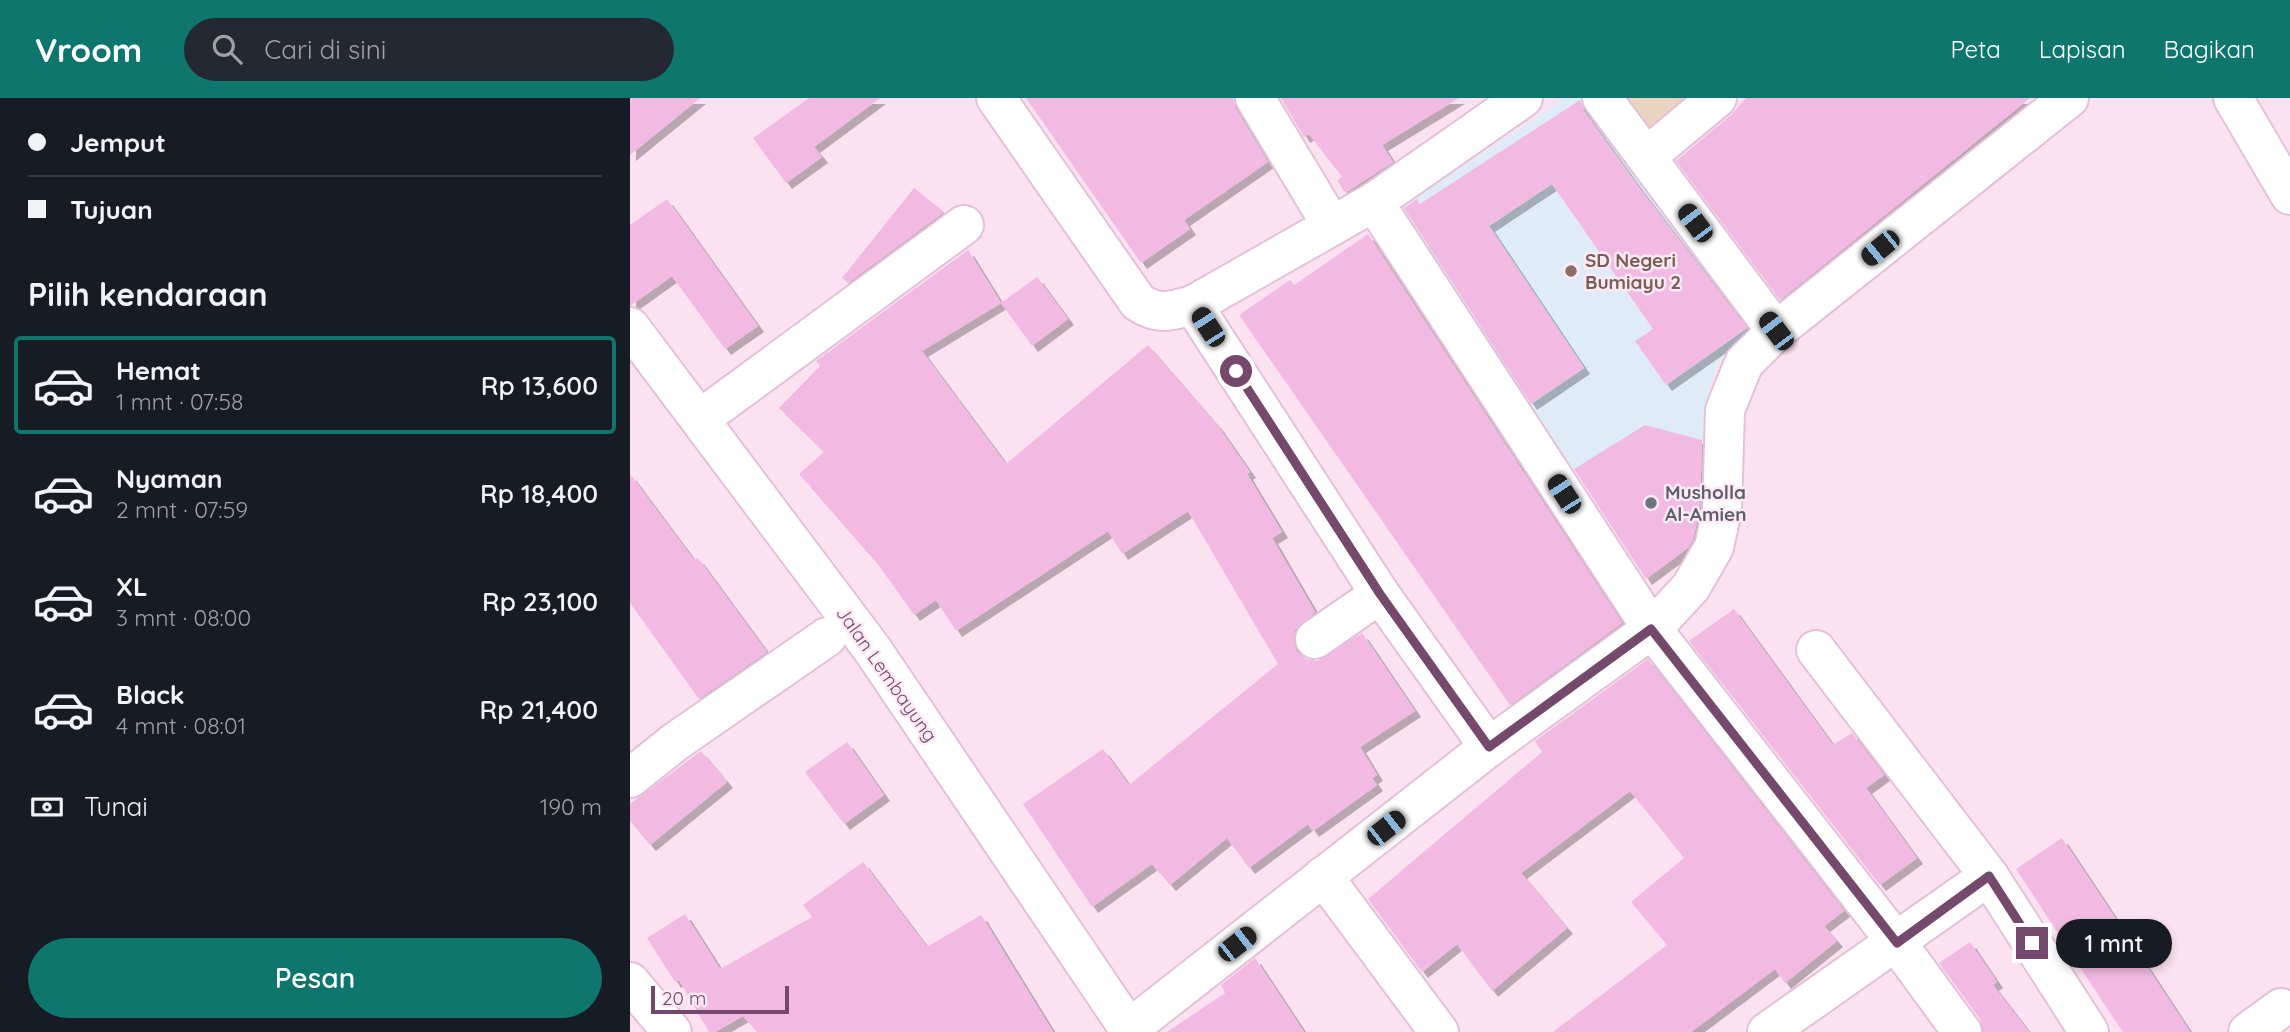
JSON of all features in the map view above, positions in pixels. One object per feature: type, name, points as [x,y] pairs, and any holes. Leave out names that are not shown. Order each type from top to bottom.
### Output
[{"type":"street","points":[[996,98],[1138,302],[1152,311],[1166,313],[1193,305],[1374,201],[1514,101]]},
{"type":"street","points":[[1255,98],[1332,226]]},
{"type":"street","points":[[1602,98],[1776,331]]},
{"type":"street","points":[[1646,158],[1717,98]]},
{"type":"street","points":[[1130,1030],[1489,747],[1651,629],[1691,587],[1714,547],[1722,511],[1725,410],[1744,363],[1776,331],[2069,98]]},
{"type":"street","points":[[2233,98],[2290,195]]},
{"type":"street","points":[[1374,201],[1651,629],[1897,943],[1962,1032]]},
{"type":"street","points":[[700,419],[964,225]]},
{"type":"street","points":[[1193,305],[1380,594],[1489,747]]},
{"type":"street","name":"Jalan Lembayung","points":[[630,327],[872,649],[1130,1030]]},
{"type":"street","points":[[1315,639],[1380,594]]},
{"type":"street","points":[[630,778],[675,742],[827,637]]},
{"type":"street","points":[[1816,650],[1989,876],[2088,1032]]},
{"type":"street","points":[[1323,876],[1439,1032]]},
{"type":"street","points":[[1767,1032],[1989,876]]},
{"type":"street","points":[[630,982],[672,1032]]},
{"type":"street","points":[[2248,1032],[2281,1008]]},
{"type":"shaded area","name":"SD Negeri Bumiayu 2","points":[[1565,98],[1579,98],[1749,332],[1720,360],[1710,387],[1711,442],[1645,426],[1568,473],[1396,211]]},
{"type":"shaded area","points":[[1618,98],[1699,98],[1650,140]]},
{"type":"building","points":[[630,98],[700,98],[630,155]]},
{"type":"building","points":[[809,98],[880,98],[814,147],[822,157],[786,183],[753,138]]},
{"type":"building","points":[[1026,98],[1233,98],[1236,109],[1268,162],[1184,220],[1190,229],[1141,263]]},
{"type":"building","points":[[1281,98],[1459,98],[1382,145],[1393,162],[1345,193],[1337,180],[1342,177],[1309,134],[1304,137]]},
{"type":"building","points":[[1746,98],[2030,98],[1780,300],[1676,161],[1731,115]]},
{"type":"building","points":[[1580,100],[1584,111],[1638,186],[1747,328],[1666,385],[1635,341],[1653,329],[1552,184],[1489,226],[1584,368],[1531,404],[1404,208],[1417,199],[1420,204]]},
{"type":"building","points":[[914,188],[944,212],[848,283],[842,278]]},
{"type":"building","points":[[667,199],[758,326],[725,349],[672,276],[630,306],[630,225]]},
{"type":"building","points":[[1368,234],[1622,623],[1510,705],[1239,315],[1290,280],[1294,285]]},
{"type":"building","points":[[968,250],[1001,303],[922,351],[1006,464],[1148,345],[1218,426],[1250,472],[1247,474],[1282,532],[1272,538],[1315,612],[1295,630],[1293,641],[1297,652],[1306,659],[1317,661],[1362,633],[1415,711],[1360,747],[1377,775],[1372,778],[1377,785],[1313,831],[1308,824],[1249,868],[1227,838],[1170,885],[1152,864],[1092,907],[1023,804],[1103,749],[1129,785],[1278,664],[1188,511],[1122,554],[1108,531],[956,631],[936,600],[914,615],[880,567],[799,474],[824,452],[779,408],[820,366],[816,361]]},
{"type":"building","points":[[1037,277],[1068,319],[1032,346],[1001,303]]},
{"type":"building","name":"Musholla Al-Amien","points":[[1645,425],[1702,440],[1700,508],[1693,539],[1689,547],[1646,579],[1574,469]]},
{"type":"building","points":[[630,474],[694,560],[698,558],[767,652],[699,699],[630,603]]},
{"type":"building","points":[[1734,609],[1833,745],[1852,733],[1884,775],[1866,788],[1917,858],[1880,885],[1689,641]]},
{"type":"building","points":[[1648,659],[1844,911],[1824,926],[1837,941],[1785,983],[1775,969],[1691,1032],[1553,1032],[1667,945],[1631,902],[1684,858],[1630,791],[1521,873],[1567,928],[1492,991],[1457,944],[1422,972],[1368,899],[1542,752],[1535,741]]},
{"type":"building","points":[[847,742],[884,795],[844,824],[805,772]]},
{"type":"building","points":[[701,751],[727,782],[650,845],[630,821],[630,804]]},
{"type":"building","points":[[2062,838],[2190,1032],[2123,1032],[2110,1013],[2016,869]]},
{"type":"building","points":[[863,862],[927,947],[981,915],[1053,1032],[757,1032],[743,1016],[715,1032],[709,1032],[679,980],[675,982],[647,938],[685,914],[720,969],[812,917],[803,905]]},
{"type":"building","points":[[1970,942],[1997,982],[1993,985],[2029,1032],[1983,1032],[1980,1019],[1939,963]]},
{"type":"building","points":[[1255,958],[1304,1032],[1167,1032],[1225,993],[1221,985]]},
{"type":"place","name":"SD Negeri Bumiayu 2","points":[[1571,271]]},
{"type":"place","name":"Musholla Al-Amien","points":[[1651,503]]},
{"type":"route","points":[[1236,371],[1380,594],[1489,747],[1651,629],[1897,943],[1989,876],[2032,943]]}]
